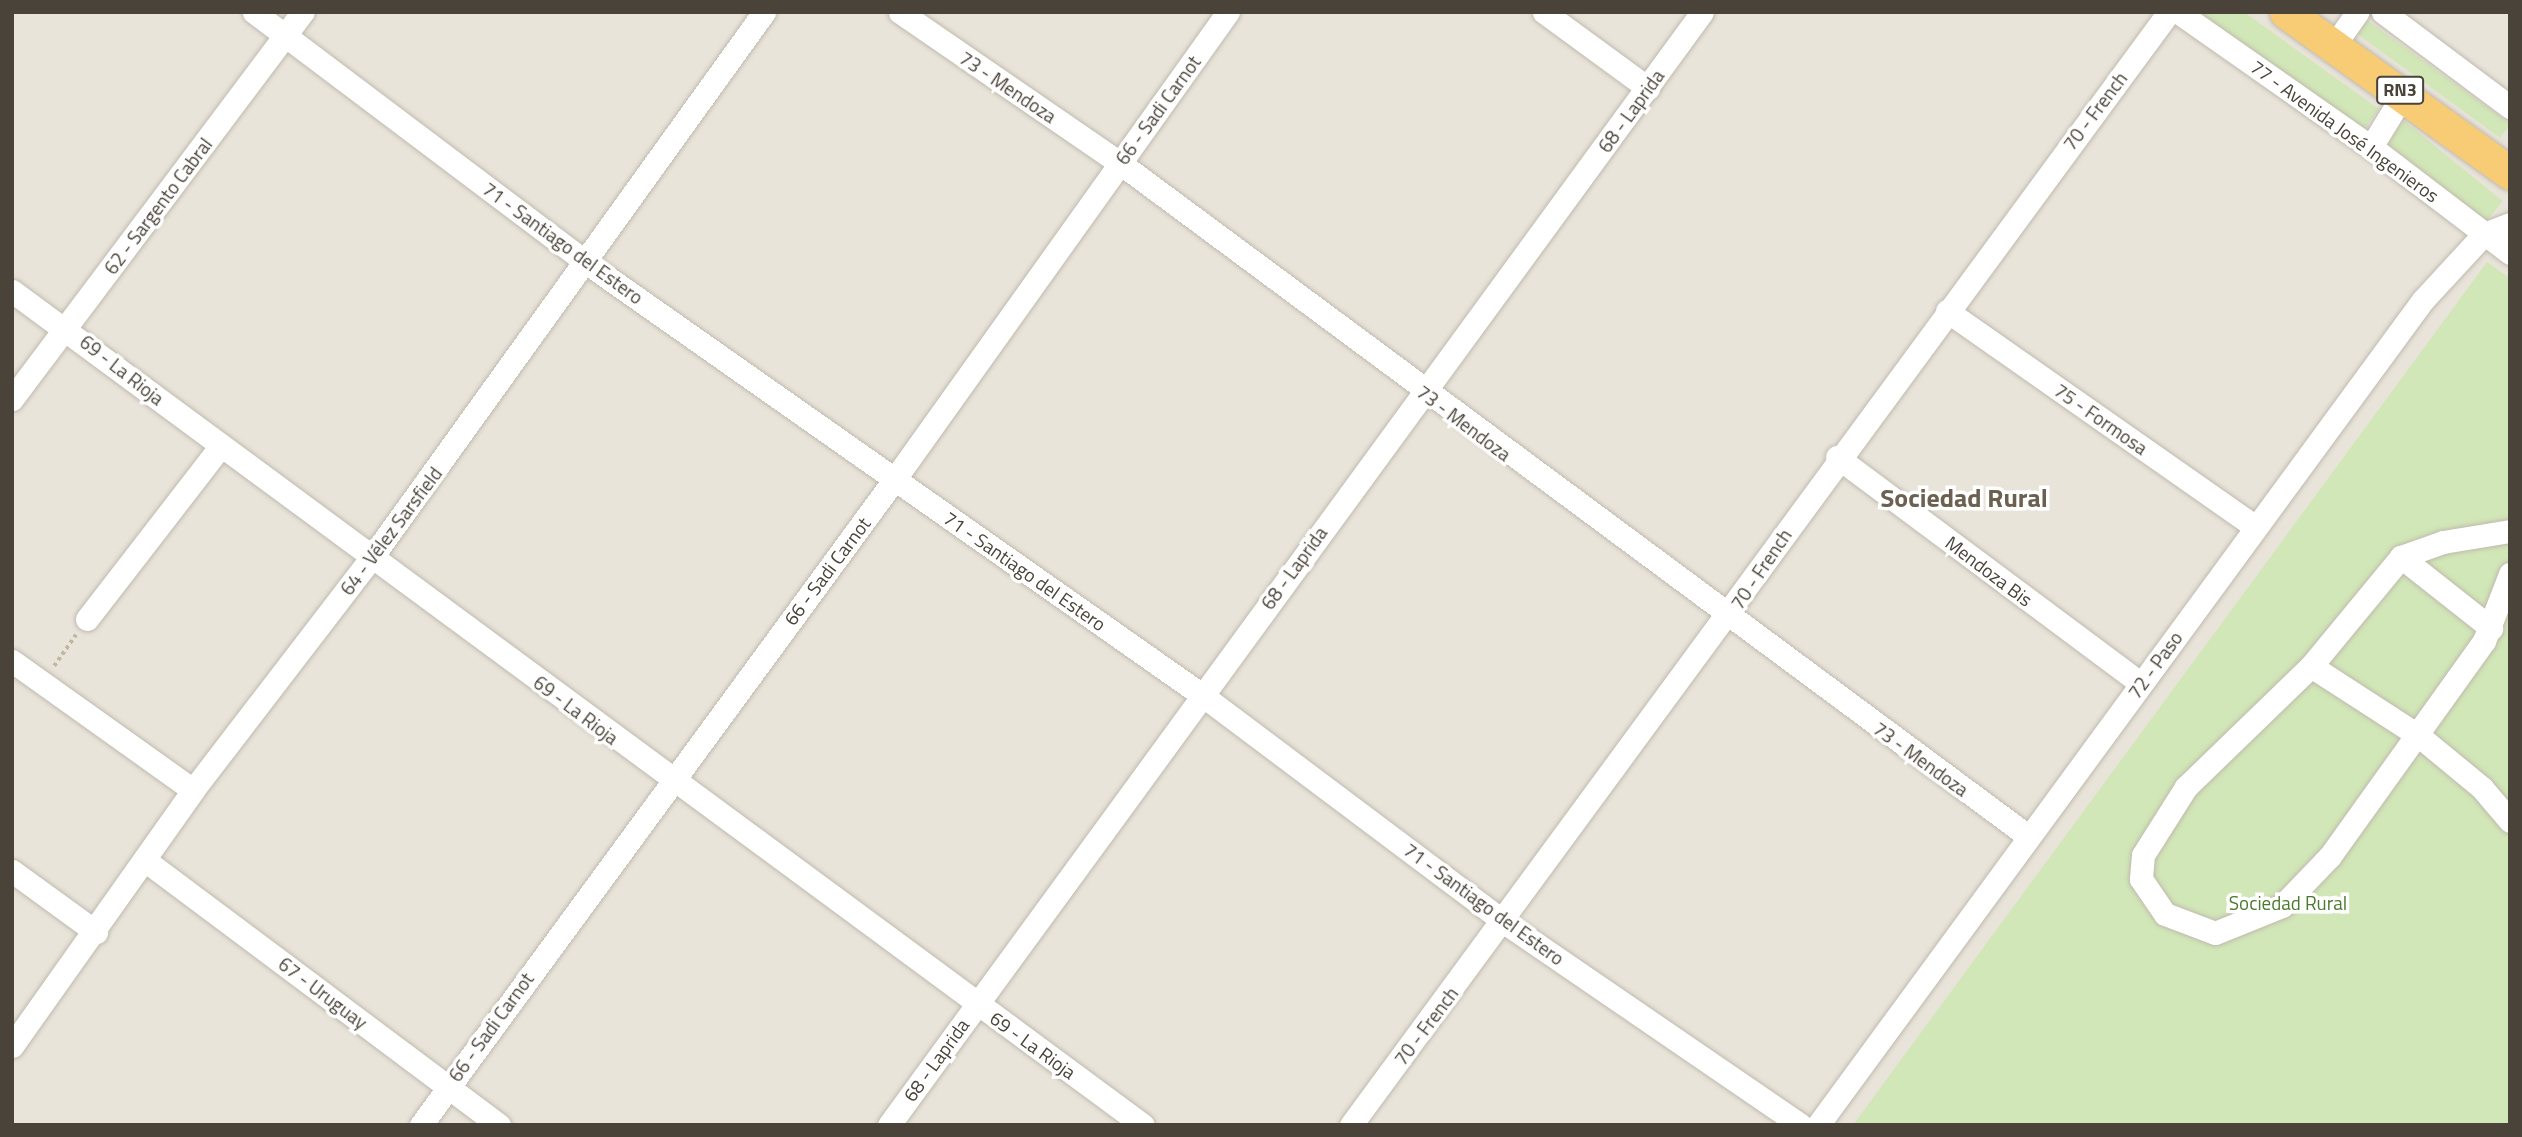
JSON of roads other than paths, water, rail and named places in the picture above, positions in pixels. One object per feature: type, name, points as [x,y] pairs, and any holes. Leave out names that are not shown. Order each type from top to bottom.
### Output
[{"type":"highway","name":"RN3","points":[[2287,12],[2404,93],[2510,173]]},
{"type":"street","name":"71 - Santiago del Estero","points":[[254,12],[587,262],[1202,695],[1504,922],[1800,1125]]},
{"type":"street","name":"62 - Sargento Cabral","points":[[12,399],[303,12]]},
{"type":"street","name":"64 - Vélez Sarsfield","points":[[12,1046],[96,932],[193,790],[372,557],[587,262],[764,12]]},
{"type":"street","name":"73 - Mendoza","points":[[900,12],[1120,163],[1422,392],[2028,836]]},
{"type":"street","name":"66 - Sadi Carnot","points":[[421,1125],[670,780],[894,480],[1228,12]]},
{"type":"street","points":[[1544,12],[1648,88]]},
{"type":"street","name":"68 - Laprida","points":[[889,1125],[1702,12]]},
{"type":"street","name":"70 - French","points":[[1351,1125],[1728,618],[1837,457],[2169,12]]},
{"type":"street","name":"77 - Avenida José Ingenieros","points":[[2178,12],[2371,146],[2510,253]]},
{"type":"street","points":[[2335,44],[2357,12]]},
{"type":"street","points":[[2383,12],[2510,107]]},
{"type":"street","points":[[2371,146],[2404,93]]},
{"type":"street","name":"72 - Paso","points":[[1818,1125],[2423,300],[2484,234],[2510,224]]},
{"type":"street","name":"69 - La Rioja","points":[[12,291],[67,327],[220,447],[1143,1125]]},
{"type":"street","name":"75 - Formosa","points":[[1947,311],[2255,527]]},
{"type":"street","points":[[87,619],[220,447]]},
{"type":"street","name":"Mendoza Bis","points":[[1837,457],[2141,684]]},
{"type":"street","points":[[2510,531],[2443,542],[2401,557],[2311,666],[2186,787],[2154,830],[2143,855],[2141,879],[2165,914],[2215,933],[2282,905],[2330,856],[2418,736],[2491,628],[2510,574]]},
{"type":"street","points":[[2401,557],[2491,628]]},
{"type":"street","points":[[12,661],[193,790]]},
{"type":"street","points":[[2311,666],[2418,736],[2482,788],[2510,821]]},
{"type":"street","name":"67 - Uruguay","points":[[146,861],[499,1125]]},
{"type":"street","points":[[12,871],[96,932]]},
{"type":"district","name":"Sociedad Rural","points":[[1964,498]]}]
